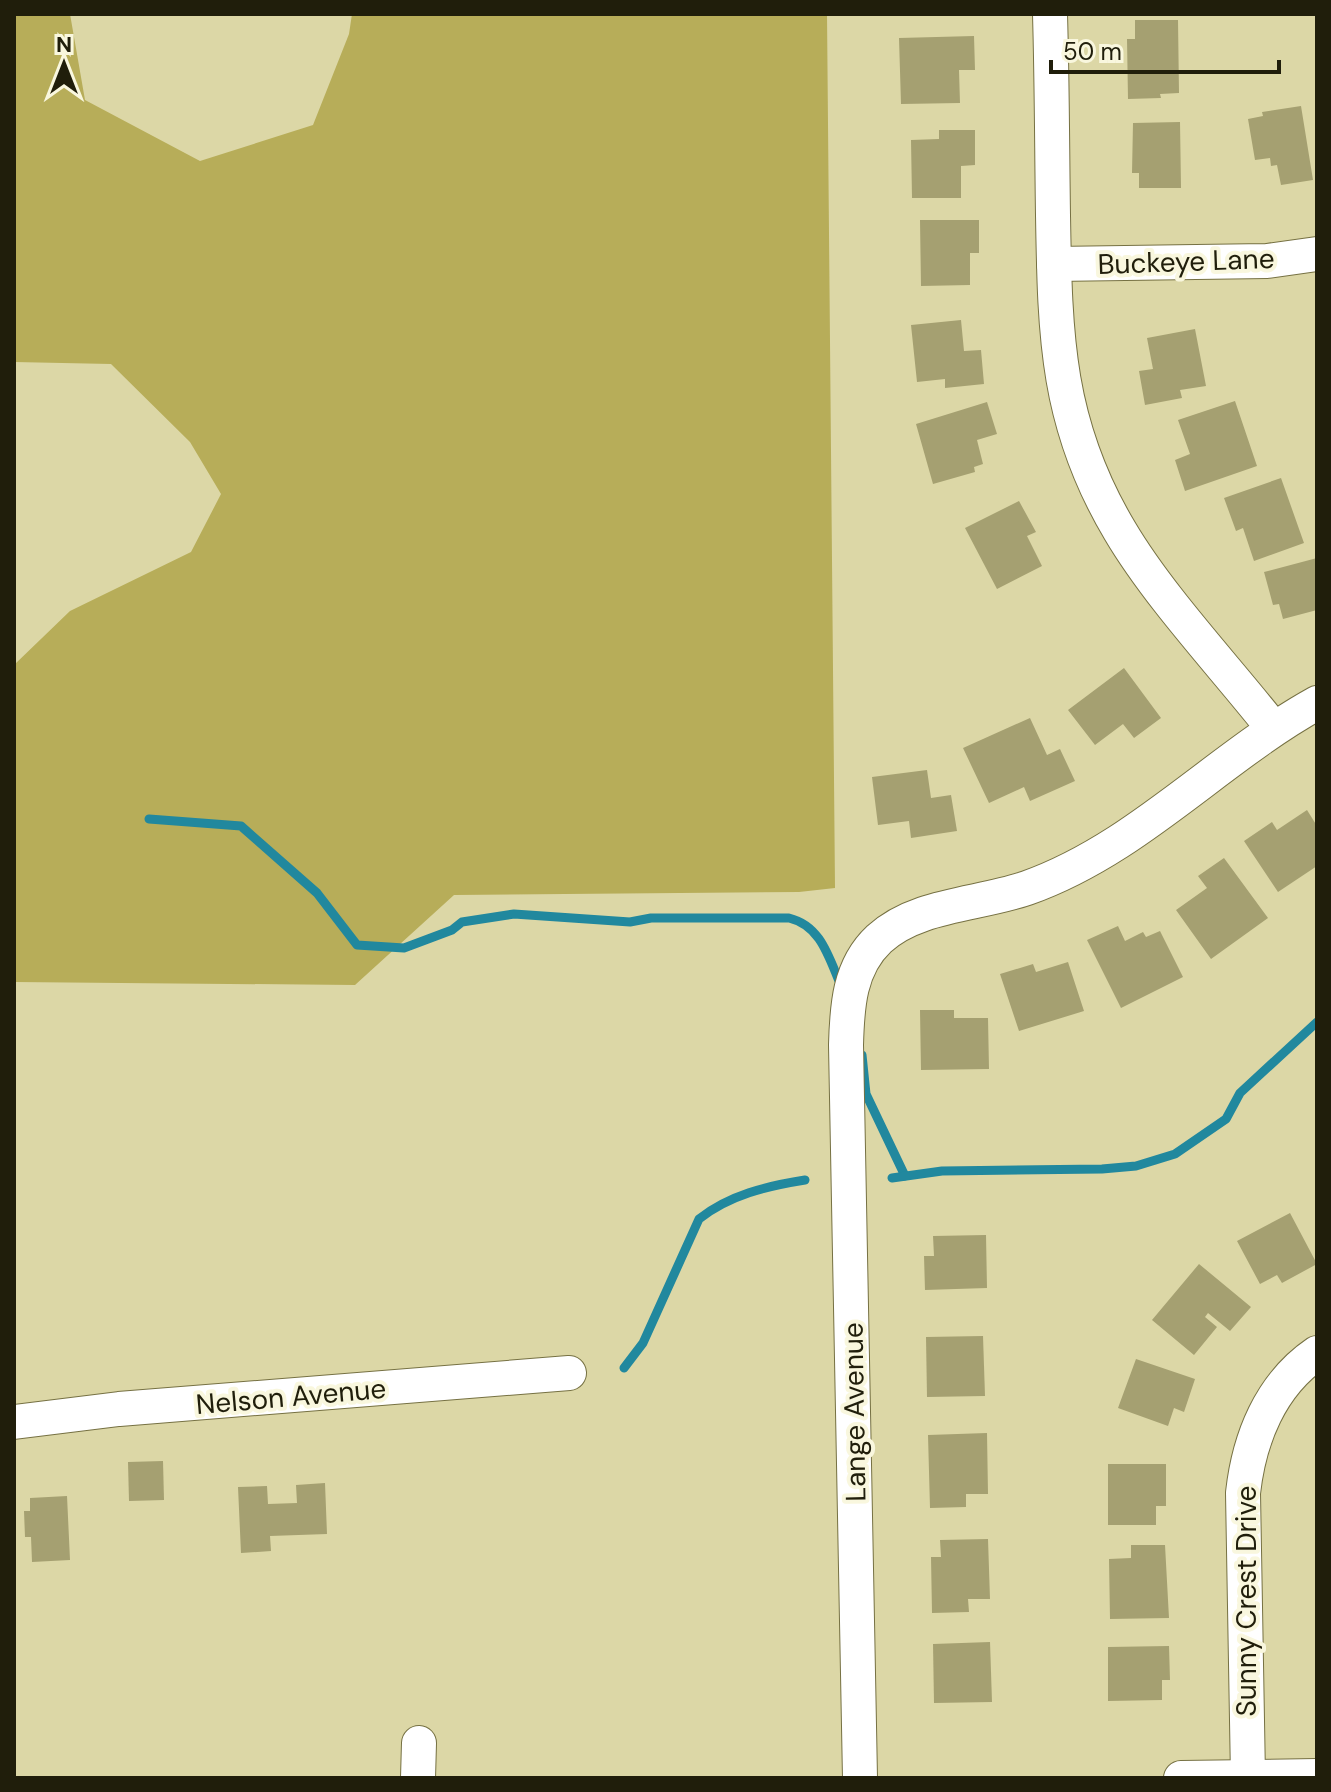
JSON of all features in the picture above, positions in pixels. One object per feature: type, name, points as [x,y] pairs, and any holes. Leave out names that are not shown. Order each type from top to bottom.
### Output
[{"type":"street","points":[[1050,14],[1055,328],[1063,388],[1073,424],[1095,483],[1121,532],[1273,728]]},
{"type":"street","name":"Buckeye Lane","points":[[1054,264],[1267,261],[1317,254]]},
{"type":"street","name":"Lange Avenue","points":[[860,1778],[846,1045],[847,1016],[855,972],[877,941],[895,926],[913,917],[1027,888],[1096,857],[1273,728],[1317,703]]},
{"type":"street","name":"Sunny Crest Drive","points":[[1248,1777],[1243,1493],[1247,1459],[1257,1429],[1273,1401],[1293,1373],[1317,1353]]},
{"type":"street","name":"Nelson Avenue","points":[[14,1422],[119,1409],[569,1373]]},
{"type":"street","points":[[418,1778],[419,1743]]},
{"type":"street","points":[[1181,1778],[1317,1776]]},
{"type":"shaded area","points":[[14,14],[70,14],[85,100],[200,161],[313,125],[349,34],[352,14],[827,14],[835,888],[799,892],[454,895],[355,985],[14,982],[14,665],[70,611],[191,552],[221,494],[190,442],[111,364],[14,362]]},
{"type":"building","points":[[1135,20],[1178,20],[1179,93],[1160,94],[1161,98],[1128,99],[1127,39],[1135,39]]},
{"type":"building","points":[[974,36],[975,70],[959,70],[960,103],[901,104],[899,38]]},
{"type":"building","points":[[1301,106],[1313,180],[1281,185],[1277,165],[1271,166],[1270,158],[1255,160],[1248,119],[1263,116],[1262,112]]},
{"type":"building","points":[[1180,122],[1181,188],[1139,188],[1139,173],[1132,173],[1133,123]]},
{"type":"building","points":[[939,130],[975,130],[975,165],[961,166],[961,198],[912,198],[911,140],[939,139]]},
{"type":"building","points":[[920,220],[979,220],[979,253],[970,253],[970,285],[921,286]]},
{"type":"building","points":[[961,320],[964,351],[981,350],[984,384],[945,388],[945,379],[917,382],[911,325]]},
{"type":"building","points":[[1195,329],[1206,386],[1180,390],[1182,398],[1145,405],[1139,371],[1153,369],[1147,338]]},
{"type":"building","points":[[1235,401],[1257,466],[1185,491],[1175,460],[1190,454],[1178,420]]},
{"type":"building","points":[[987,402],[997,434],[977,440],[983,464],[974,467],[975,472],[933,484],[916,424]]},
{"type":"building","points":[[1281,478],[1304,543],[1254,561],[1243,528],[1236,531],[1224,498]]},
{"type":"building","points":[[1019,501],[1036,532],[1027,536],[1042,566],[997,589],[965,528]]},
{"type":"building","points":[[1317,558],[1317,610],[1283,619],[1279,604],[1273,605],[1264,572]]},
{"type":"building","points":[[1124,668],[1161,718],[1134,738],[1123,724],[1095,745],[1068,710]]},
{"type":"building","points":[[1030,718],[1047,755],[1060,749],[1075,781],[1030,801],[1024,787],[989,803],[963,748]]},
{"type":"building","points":[[927,770],[931,798],[951,795],[957,831],[911,838],[909,821],[878,825],[872,777]]},
{"type":"building","points":[[1307,810],[1317,826],[1317,866],[1278,892],[1244,841],[1272,822],[1277,830]]},
{"type":"building","points":[[1224,858],[1268,918],[1211,959],[1176,910],[1207,888],[1198,876]]},
{"type":"building","points":[[1118,926],[1125,941],[1143,932],[1146,937],[1160,931],[1183,977],[1121,1008],[1087,940]]},
{"type":"building","points":[[1068,962],[1084,1011],[1019,1031],[1000,974],[1033,964],[1036,972]]},
{"type":"building","points":[[920,1010],[954,1010],[954,1018],[988,1018],[989,1069],[921,1070]]},
{"type":"building","points":[[1290,1213],[1317,1264],[1282,1283],[1277,1275],[1260,1284],[1237,1241]]},
{"type":"building","points":[[986,1235],[987,1288],[925,1290],[924,1256],[934,1256],[933,1236]]},
{"type":"building","points":[[1199,1264],[1251,1307],[1230,1331],[1208,1313],[1205,1317],[1217,1327],[1194,1355],[1152,1320]]},
{"type":"building","points":[[983,1336],[985,1396],[927,1397],[926,1337]]},
{"type":"building","points":[[1136,1359],[1195,1379],[1184,1412],[1174,1408],[1168,1426],[1118,1408]]},
{"type":"building","points":[[987,1433],[988,1494],[966,1494],[966,1507],[930,1508],[928,1435]]},
{"type":"building","points":[[163,1461],[164,1500],[129,1501],[128,1462]]},
{"type":"building","points":[[1108,1464],[1166,1464],[1166,1506],[1156,1506],[1156,1525],[1108,1525]]},
{"type":"building","points":[[325,1483],[327,1534],[270,1536],[271,1551],[241,1553],[238,1487],[267,1486],[268,1504],[297,1503],[296,1485]]},
{"type":"building","points":[[67,1496],[70,1560],[32,1562],[31,1537],[25,1537],[24,1511],[30,1511],[30,1498]]},
{"type":"building","points":[[988,1539],[990,1599],[968,1599],[969,1612],[932,1613],[931,1557],[941,1557],[940,1540]]},
{"type":"building","points":[[1131,1545],[1165,1545],[1169,1618],[1110,1619],[1109,1559],[1131,1558]]},
{"type":"building","points":[[990,1642],[992,1702],[934,1703],[933,1644]]},
{"type":"building","points":[[1169,1646],[1170,1680],[1162,1680],[1162,1700],[1108,1701],[1108,1647]]},
{"type":"waterway","points":[[149,819],[241,826],[317,893],[357,945],[404,948],[452,930],[462,922],[514,914],[630,922],[651,918],[789,918],[800,922],[817,936],[842,988]]},
{"type":"waterway","points":[[892,1178],[942,1171],[1102,1169],[1136,1166],[1175,1154],[1226,1119],[1240,1093],[1317,1022]]},
{"type":"waterway","points":[[862,1055],[866,1094],[905,1176]]},
{"type":"waterway","points":[[624,1368],[643,1343],[699,1219],[749,1193],[805,1180]]}]
